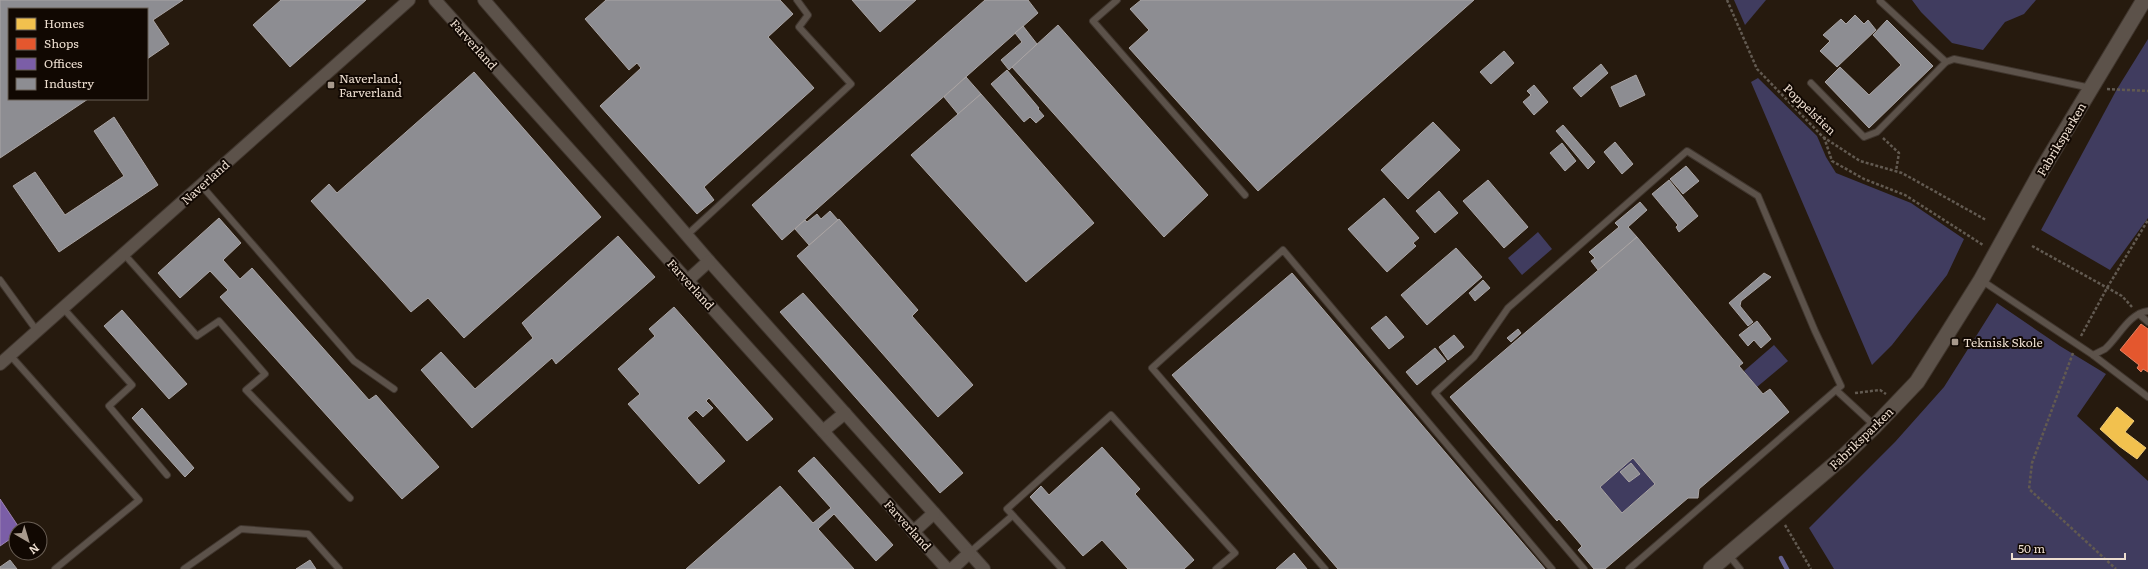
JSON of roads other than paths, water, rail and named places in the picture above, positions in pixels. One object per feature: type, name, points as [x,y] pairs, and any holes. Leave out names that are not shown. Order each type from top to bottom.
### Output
[{"type":"street","name":"Naverland","points":[[0,364],[409,0]]},
{"type":"street","name":"Farverland","points":[[435,0],[947,569]]},
{"type":"street","points":[[484,0],[709,261],[984,569]]},
{"type":"street","name":"Fabriksparken","points":[[1711,569],[1875,426],[1917,382],[1981,280],[2091,88],[2144,0]]},
{"type":"street","points":[[687,280],[709,261]]},
{"type":"street","points":[[823,431],[845,413]]},
{"type":"street","points":[[913,532],[934,513]]},
{"type":"street","points":[[952,569],[969,553]]},
{"type":"lane","points":[[687,235],[852,84],[799,27],[808,14],[797,0]]},
{"type":"lane","points":[[1117,0],[1093,21],[1245,195]]},
{"type":"lane","points":[[1880,1],[1946,62]]},
{"type":"lane","points":[[1811,83],[1864,137],[1877,132],[1946,62],[1954,59],[2091,88]]},
{"type":"lane","points":[[1584,569],[1435,393],[1474,357],[1508,308],[1687,151],[1758,196],[1815,332],[1841,386],[1629,569]]},
{"type":"lane","points":[[201,185],[354,361],[394,389]]},
{"type":"lane","points":[[1325,569],[1152,368],[1283,250],[1552,569]]},
{"type":"lane","points":[[124,254],[197,336],[219,321],[265,374],[246,390],[350,498]]},
{"type":"lane","points":[[0,280],[37,331]]},
{"type":"lane","points":[[1981,280],[2093,355],[2148,398]]},
{"type":"lane","points":[[63,308],[132,385],[109,406],[168,475]]},
{"type":"lane","points":[[2093,355],[2104,349],[2138,314],[2148,311]]},
{"type":"lane","points":[[2138,314],[2148,322]]},
{"type":"lane","points":[[10,355],[139,500],[54,569]]},
{"type":"lane","points":[[1836,390],[1875,426]]},
{"type":"lane","points":[[1062,569],[1007,510],[1111,415],[1235,553],[1216,569]]},
{"type":"lane","points":[[969,553],[1012,516]]},
{"type":"lane","points":[[184,569],[241,529],[308,534],[339,569]]},
{"type":"lane","points":[[1728,554],[1740,569]]},
{"type":"waterway","points":[[1781,558],[1787,569]]},
{"type":"place","name":"Naverland, Farverland","points":[[331,85]]},
{"type":"place","name":"Teknisk Skole","points":[[1955,342]]}]
